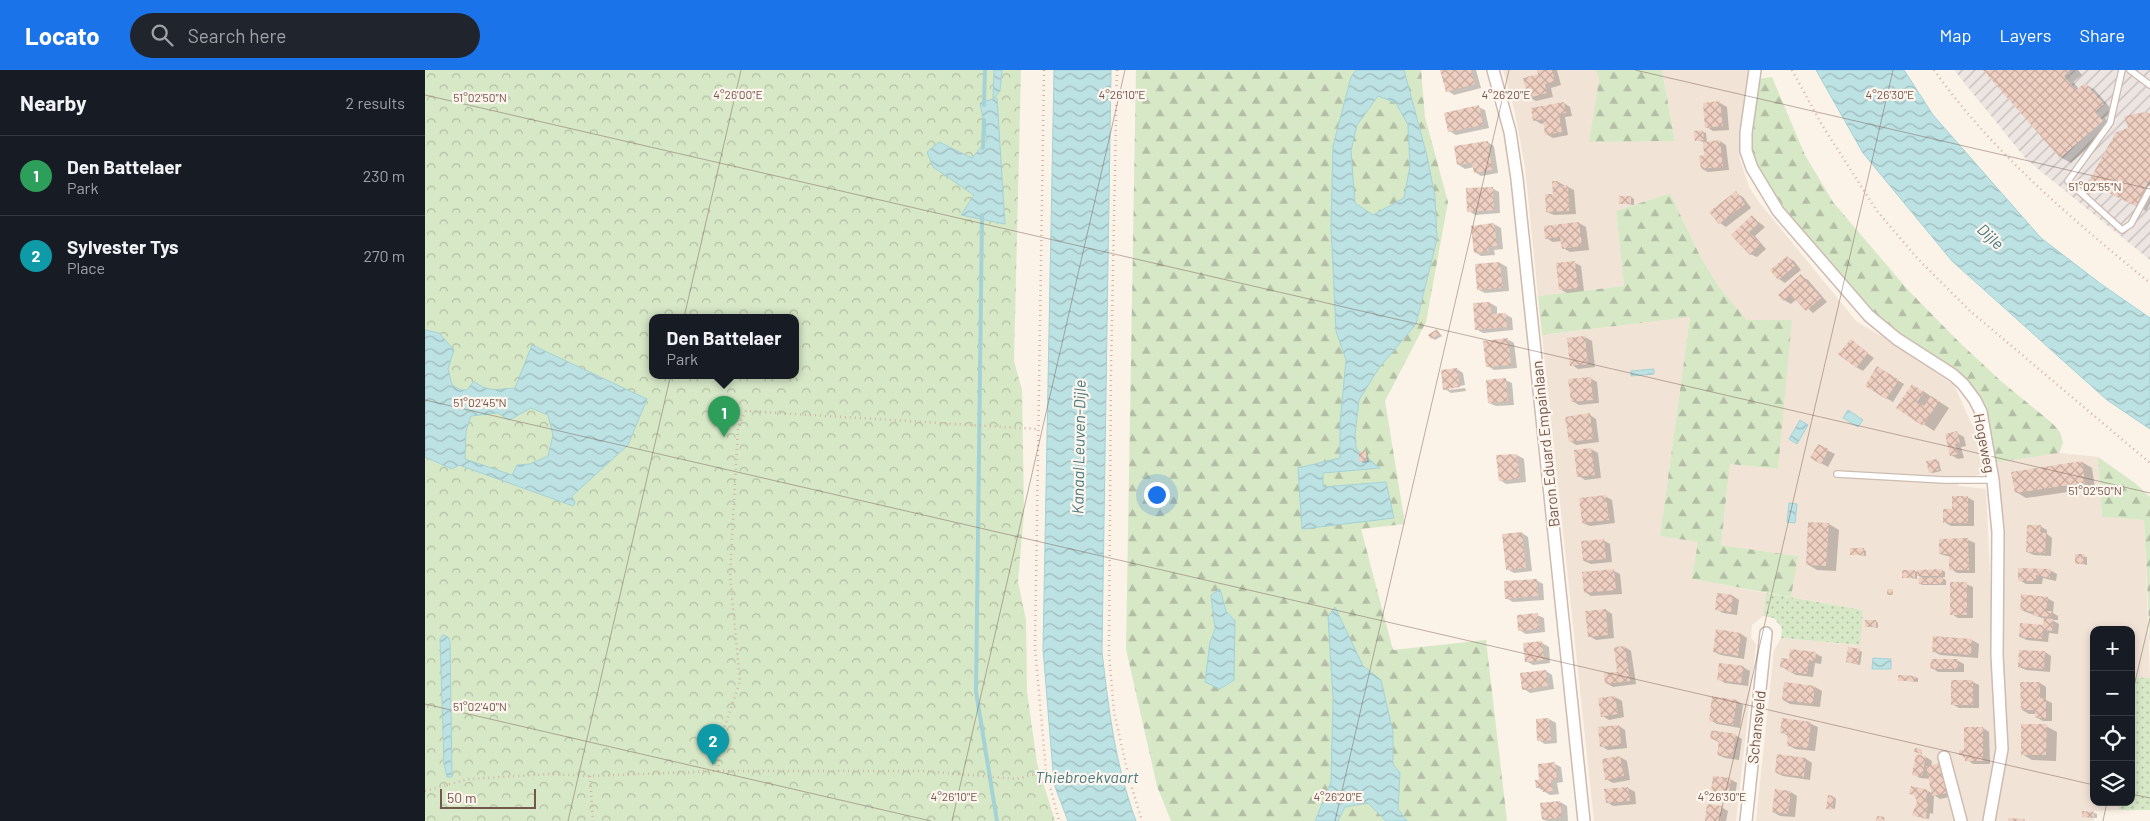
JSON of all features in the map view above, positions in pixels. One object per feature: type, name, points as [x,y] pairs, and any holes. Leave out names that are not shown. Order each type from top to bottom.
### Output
[{"type":"street","name":"Baron Eduard Empainlaan","points":[[1493,70],[1509,132],[1517,179],[1584,821]]},
{"type":"street","name":"Hogeweg","points":[[1755,70],[1746,133],[1746,151],[1752,168],[1789,224],[1869,316],[1897,339],[1953,375],[1970,392],[1981,412],[1997,513],[1997,656],[2002,749],[1989,821]]},
{"type":"street","name":"Schansveld","points":[[1745,821],[1766,633]]},
{"type":"street","points":[[1944,757],[1961,821]]},
{"type":"lane","points":[[2122,70],[2110,123],[2068,181],[2122,230],[2131,224],[2150,189]]},
{"type":"lane","points":[[2131,70],[2150,85]]},
{"type":"lane","points":[[1837,474],[1944,480],[1993,480]]},
{"type":"path","points":[[1044,70],[1035,648],[1046,771],[1059,821]]},
{"type":"path","points":[[1117,70],[1111,370],[1109,654],[1114,712],[1129,778],[1142,821]]},
{"type":"path","points":[[1793,70],[1822,126],[1877,211],[1918,259],[1969,310],[2150,463]]},
{"type":"path","points":[[1934,70],[1953,96],[1993,142],[2045,194],[2150,283]]},
{"type":"path","points":[[718,771],[721,736],[740,682],[730,574],[738,427],[745,412],[1037,429]]},
{"type":"path","points":[[425,791],[468,779],[551,774],[590,776],[718,771],[923,771],[1017,779],[1046,771]]},
{"type":"path","points":[[590,776],[593,821]]},
{"type":"shaded area","points":[[1503,70],[1596,70],[1599,80],[1590,142],[1675,140],[1662,70],[1750,70],[1739,132],[1740,159],[1749,187],[1759,202],[1857,322],[1883,337],[1954,385],[1975,431],[1983,473],[1975,476],[1959,477],[1958,486],[1986,489],[1998,746],[1985,821],[1756,821],[1774,650],[1781,638],[1859,645],[1863,610],[1791,597],[1797,556],[1721,545],[1730,464],[1777,469],[1791,320],[1747,320],[1719,287],[1700,256],[1670,193],[1616,211],[1624,286],[1538,296],[1525,167],[1514,108]]},
{"type":"shaded area","points":[[1954,70],[2150,70],[2150,260],[2026,159]]},
{"type":"shaded area","points":[[1690,317],[1660,536],[1699,542],[1692,579],[1766,593],[1763,616],[1752,625],[1751,638],[1756,644],[1736,821],[1594,821],[1542,335]]},
{"type":"shaded area","points":[[2059,453],[2098,457],[2102,517],[2144,520],[2150,678],[2135,677],[2135,626],[2090,626],[2090,806],[2119,806],[2119,810],[2094,811],[2094,821],[1993,821],[2004,760],[1994,463]]},
{"type":"green space","points":[[425,70],[1021,70],[1014,361],[1022,390],[1024,512],[1018,582],[1026,620],[1027,692],[1037,763],[1055,821],[425,821]]},
{"type":"green space","points":[[1136,70],[1356,70],[1351,77],[1333,146],[1331,227],[1336,330],[1346,360],[1340,423],[1340,458],[1298,468],[1302,528],[1323,487],[1323,473],[1379,468],[1356,450],[1355,434],[1359,400],[1379,368],[1416,324],[1437,239],[1435,197],[1427,156],[1404,70],[1421,70],[1425,117],[1448,202],[1426,322],[1385,401],[1405,524],[1361,529],[1393,650],[1486,640],[1507,821],[1407,821],[1398,809],[1400,773],[1393,764],[1393,732],[1381,681],[1363,666],[1335,607],[1331,782],[1315,821],[1171,821],[1157,786],[1126,649]],"holes":[[[1220,589],[1226,611],[1235,621],[1235,643],[1210,642],[1215,629],[1211,595]]]},
{"type":"green space","points":[[1596,70],[1662,70],[1675,141],[1589,142],[1599,80]]},
{"type":"green space","points":[[1772,77],[1805,155],[1833,202],[1908,290],[1959,342],[2002,382],[2052,423],[2060,432],[2063,443],[2059,453],[1994,463],[1979,400],[1882,324],[1782,209],[1752,156],[1750,132],[1758,79]]},
{"type":"green space","points":[[1378,96],[1396,103],[1408,125],[1410,166],[1404,198],[1373,215],[1355,203],[1351,151],[1357,125]]},
{"type":"green space","points":[[1670,193],[1700,256],[1719,287],[1747,320],[1792,320],[1778,469],[1730,464],[1721,545],[1798,556],[1791,597],[1692,579],[1698,542],[1660,536],[1690,317],[1542,335],[1538,296],[1624,286],[1616,211]]},
{"type":"green space","points":[[2098,457],[2135,483],[2150,497],[2150,645],[2144,520],[2102,517]]},
{"type":"green space","points":[[1766,593],[1863,610],[1860,645],[1781,638],[1782,628],[1774,618],[1763,616]]},
{"type":"green space","points":[[2135,677],[2150,678],[2150,810],[2119,810],[2119,806],[2135,806]]},
{"type":"green space","points":[[1368,803],[1386,821],[1338,821],[1345,807]]},
{"type":"water","points":[[994,70],[1002,70],[1000,91],[994,98],[997,98],[1005,224],[961,215],[974,195],[933,167],[927,152],[939,142],[972,158],[987,140],[980,103],[993,99]]},
{"type":"water","name":"Thiebroekvaart","points":[[1054,70],[1111,70],[1102,652],[1110,716],[1118,758],[1136,821],[1068,821],[1054,784],[1043,649]]},
{"type":"water","points":[[1356,70],[1404,70],[1427,156],[1435,197],[1437,239],[1416,324],[1379,368],[1359,400],[1355,434],[1356,449],[1380,468],[1323,473],[1323,487],[1386,482],[1394,518],[1302,529],[1298,468],[1340,458],[1340,423],[1346,360],[1336,331],[1331,227],[1333,146],[1351,77]],"holes":[[[1378,96],[1396,103],[1408,125],[1410,166],[1404,198],[1373,215],[1355,203],[1351,151],[1357,125]]]},
{"type":"water","name":"Dijle","points":[[1816,70],[1904,70],[1933,115],[2041,238],[2101,284],[2150,318],[2150,429],[2107,400],[1952,261],[1863,153]]},
{"type":"water","points":[[425,330],[439,333],[454,350],[448,369],[452,385],[461,390],[467,390],[474,381],[489,389],[515,388],[532,345],[647,399],[628,445],[572,496],[575,503],[573,506],[459,465],[452,469],[425,457]],"holes":[[[531,408],[548,415],[553,435],[548,456],[530,464],[517,465],[512,475],[465,459],[466,431],[471,416],[498,413],[509,420]]]},
{"type":"water","points":[[1654,369],[1654,374],[1631,376],[1631,371]]},
{"type":"water","points":[[1848,410],[1863,420],[1858,427],[1843,418]]},
{"type":"water","points":[[1800,420],[1808,425],[1797,444],[1789,439]]},
{"type":"water","points":[[1789,503],[1797,504],[1795,523],[1787,522]]},
{"type":"water","points":[[1220,589],[1226,611],[1235,621],[1234,680],[1220,689],[1205,682],[1210,642],[1215,629],[1211,595]]},
{"type":"water","points":[[1335,607],[1363,666],[1381,680],[1393,732],[1393,764],[1400,773],[1398,809],[1407,821],[1386,821],[1368,803],[1345,807],[1338,821],[1315,821],[1331,782],[1333,698],[1328,617]]},
{"type":"water","points":[[443,635],[448,637],[450,642],[452,777],[447,777],[444,764],[440,639]]},
{"type":"water","points":[[1873,658],[1891,659],[1891,669],[1872,669]]},
{"type":"building","points":[[1440,70],[1471,70],[1475,84],[1446,92]]},
{"type":"building","points":[[1537,70],[1552,70],[1555,81],[1545,84],[1547,93],[1528,98],[1523,78],[1538,74]]},
{"type":"building","points":[[1983,70],[2070,70],[2064,76],[2076,90],[2085,83],[2104,104],[2095,112],[2103,121],[2060,158]]},
{"type":"building","points":[[1720,101],[1723,126],[1705,128],[1703,103]]},
{"type":"building","points":[[1564,102],[1566,113],[1559,114],[1562,132],[1545,135],[1543,119],[1533,121],[1531,108]]},
{"type":"building","points":[[1479,105],[1483,125],[1448,132],[1444,113]]},
{"type":"building","points":[[2146,112],[2150,114],[2150,179],[2136,206],[2088,183],[2116,132],[2128,128],[2124,116]]},
{"type":"building","points":[[1703,130],[1704,140],[1695,141],[1694,131]]},
{"type":"building","points":[[1720,140],[1723,167],[1701,169],[1699,156],[1704,155],[1703,142]]},
{"type":"building","points":[[1488,141],[1492,170],[1474,173],[1472,163],[1457,165],[1454,146]]},
{"type":"building","points":[[1552,181],[1558,181],[1559,186],[1568,185],[1569,211],[1546,212],[1545,194],[1553,194]]},
{"type":"building","points":[[1493,187],[1494,210],[1467,212],[1466,188]]},
{"type":"building","points":[[1736,191],[1745,204],[1719,224],[1709,212]]},
{"type":"building","points":[[1619,196],[1631,196],[1631,204],[1619,204]]},
{"type":"building","points":[[1752,215],[1759,223],[1749,232],[1761,244],[1750,255],[1731,235]]},
{"type":"building","points":[[1579,222],[1582,246],[1562,249],[1560,237],[1545,239],[1544,226]]},
{"type":"building","points":[[1494,223],[1497,246],[1488,247],[1489,252],[1474,253],[1471,226]]},
{"type":"building","points":[[1787,256],[1795,266],[1778,280],[1770,270]]},
{"type":"building","points":[[1575,261],[1578,288],[1559,290],[1556,263]]},
{"type":"building","points":[[1500,262],[1503,288],[1477,290],[1475,264]]},
{"type":"building","points":[[1801,274],[1821,298],[1806,311],[1791,295],[1783,301],[1778,295]]},
{"type":"building","points":[[1490,302],[1491,314],[1506,313],[1507,327],[1475,330],[1473,303]]},
{"type":"building","points":[[1437,329],[1440,334],[1431,339],[1428,335]]},
{"type":"building","points":[[1585,336],[1588,364],[1570,366],[1567,338]]},
{"type":"building","points":[[1508,338],[1511,365],[1486,367],[1483,341]]},
{"type":"building","points":[[1851,339],[1868,353],[1856,368],[1838,354]]},
{"type":"building","points":[[1877,366],[1899,380],[1886,399],[1865,386]]},
{"type":"building","points":[[1457,368],[1460,387],[1443,390],[1441,370]]},
{"type":"building","points":[[1591,377],[1593,400],[1571,402],[1568,379]]},
{"type":"building","points":[[1506,378],[1508,401],[1488,403],[1486,380]]},
{"type":"building","points":[[1912,384],[1924,392],[1917,402],[1924,406],[1931,396],[1939,401],[1923,426],[1896,408]]},
{"type":"building","points":[[1590,413],[1593,439],[1569,442],[1565,417]]},
{"type":"building","points":[[1957,431],[1960,443],[1955,444],[1958,454],[1950,456],[1945,434]]},
{"type":"building","points":[[1818,444],[1829,449],[1821,464],[1810,458]]},
{"type":"building","points":[[1591,448],[1595,475],[1577,477],[1574,450]]},
{"type":"building","points":[[1366,451],[1367,461],[1359,462],[1359,452]]},
{"type":"building","points":[[1517,454],[1520,478],[1499,481],[1496,455]]},
{"type":"building","points":[[1937,459],[1939,470],[1929,473],[1926,461]]},
{"type":"building","points":[[2082,461],[2085,483],[2015,493],[2011,472]]},
{"type":"building","points":[[1606,495],[1609,520],[1582,523],[1579,498]]},
{"type":"building","points":[[1952,496],[1968,496],[1968,523],[1943,523],[1943,509],[1952,509]]},
{"type":"building","points":[[1808,522],[1829,523],[1826,566],[1806,565]]},
{"type":"building","points":[[2027,525],[2041,525],[2040,532],[2046,533],[2045,553],[2026,552]]},
{"type":"building","points":[[1522,532],[1526,568],[1506,570],[1502,534]]},
{"type":"building","points":[[1968,538],[1969,570],[1949,570],[1949,554],[1939,554],[1939,539]]},
{"type":"building","points":[[1604,539],[1606,559],[1583,561],[1581,541]]},
{"type":"building","points":[[1850,548],[1864,548],[1864,555],[1850,555]]},
{"type":"building","points":[[2075,554],[2084,554],[2084,564],[2075,564]]},
{"type":"building","points":[[2018,568],[2051,569],[2050,578],[2036,575],[2036,581],[2018,581]]},
{"type":"building","points":[[1614,569],[1616,590],[1584,593],[1582,572]]},
{"type":"building","points":[[1942,569],[1942,576],[1917,576],[1917,570]]},
{"type":"building","points":[[1902,570],[1915,570],[1915,578],[1902,578]]},
{"type":"building","points":[[1943,577],[1943,584],[1919,584],[1918,578]]},
{"type":"building","points":[[1537,579],[1538,596],[1505,599],[1504,581]]},
{"type":"building","points":[[1950,582],[1967,582],[1967,615],[1950,615]]},
{"type":"building","points":[[1887,589],[1893,589],[1893,595],[1887,595]]},
{"type":"building","points":[[1717,593],[1733,595],[1731,612],[1715,610]]},
{"type":"building","points":[[2021,594],[2048,597],[2046,611],[2052,611],[2052,617],[2033,616],[2034,612],[2020,610]]},
{"type":"building","points":[[1606,609],[1608,635],[1588,637],[1585,611]]},
{"type":"building","points":[[1538,613],[1539,629],[1518,631],[1517,615]]},
{"type":"building","points":[[2044,618],[2053,619],[2052,631],[2043,630],[2042,639],[2019,637],[2020,623],[2043,625]]},
{"type":"building","points":[[1865,620],[1876,620],[1876,627],[1865,627]]},
{"type":"building","points":[[1716,629],[1741,633],[1738,656],[1713,652]]},
{"type":"building","points":[[1933,636],[1972,639],[1971,655],[1932,652]]},
{"type":"building","points":[[1542,641],[1544,660],[1525,662],[1523,643]]},
{"type":"building","points":[[1625,646],[1630,681],[1605,684],[1604,673],[1617,672],[1614,647]]},
{"type":"building","points":[[1848,647],[1860,649],[1858,664],[1846,662]]},
{"type":"building","points":[[1790,649],[1816,652],[1815,661],[1809,660],[1807,674],[1788,672],[1788,668],[1780,667],[1781,658],[1789,659]]},
{"type":"building","points":[[2019,650],[2045,651],[2044,669],[2018,667]]},
{"type":"building","points":[[1931,659],[1958,659],[1958,669],[1930,669]]},
{"type":"building","points":[[1719,663],[1744,666],[1741,683],[1717,680]]},
{"type":"building","points":[[1546,670],[1548,686],[1522,690],[1520,673]]},
{"type":"building","points":[[1898,675],[1916,676],[1916,681],[1898,681]]},
{"type":"building","points":[[1951,680],[1973,680],[1973,705],[1951,705]]},
{"type":"building","points":[[1784,682],[1815,686],[1813,704],[1782,700]]},
{"type":"building","points":[[2020,682],[2040,682],[2040,698],[2046,698],[2046,718],[2035,718],[2035,710],[2021,710]]},
{"type":"building","points":[[1615,696],[1618,714],[1601,717],[1598,698]]},
{"type":"building","points":[[1712,696],[1737,700],[1733,725],[1709,721]]},
{"type":"building","points":[[1549,718],[1551,740],[1537,741],[1536,719]]},
{"type":"building","points":[[1782,718],[1811,722],[1808,748],[1787,746],[1788,734],[1780,733]]},
{"type":"building","points":[[2021,724],[2047,724],[2046,755],[2021,755]]},
{"type":"building","points":[[1619,725],[1621,745],[1600,747],[1598,727]]},
{"type":"building","points":[[1964,727],[1983,727],[1983,761],[1965,761],[1965,755],[1959,755],[1959,750],[1964,750]]},
{"type":"building","points":[[1711,730],[1736,734],[1732,757],[1717,755],[1719,741],[1710,739]]},
{"type":"building","points":[[1915,748],[1922,749],[1922,754],[1914,752]]},
{"type":"building","points":[[1777,754],[1806,758],[1804,777],[1775,773]]},
{"type":"building","points":[[1916,754],[1926,756],[1922,777],[1912,775]]},
{"type":"building","points":[[1620,756],[1624,776],[1605,780],[1602,759]]},
{"type":"building","points":[[1555,762],[1557,779],[1551,780],[1553,791],[1543,792],[1542,787],[1536,788],[1535,780],[1539,780],[1538,764]]},
{"type":"building","points":[[1941,763],[1947,793],[1932,796],[1926,766]]},
{"type":"building","points":[[1713,776],[1731,778],[1729,793],[1711,791]]},
{"type":"building","points":[[1911,786],[1928,790],[1926,819],[1912,815],[1917,802],[1914,795],[1909,794]]},
{"type":"building","points":[[1628,787],[1630,801],[1606,803],[1604,789]]},
{"type":"building","points":[[1775,789],[1791,791],[1788,814],[1772,812]]},
{"type":"building","points":[[1828,795],[1834,796],[1832,810],[1826,809]]},
{"type":"building","points":[[1560,801],[1562,817],[1542,820],[1540,803]]},
{"type":"building","points":[[1707,804],[1722,806],[1720,821],[1705,821]]},
{"type":"building","points":[[2082,811],[2094,812],[2094,817],[2082,817]]},
{"type":"building","points":[[1877,816],[1885,817],[1884,821],[1876,821]]},
{"type":"building","points":[[2008,818],[2025,819],[2024,821],[2008,821]]},
{"type":"waterway","points":[[984,105],[985,70]]},
{"type":"waterway","points":[[983,148],[984,120]]},
{"type":"waterway","points":[[982,215],[976,692],[997,821]]},
{"type":"place","name":"Den Battelaer","points":[[724,437]]},
{"type":"place","name":"Sylvester Tys","points":[[713,765]]},
{"type":"water label","name":"Kanaal Leuven-Dijle","points":[[1078,447]]}]
